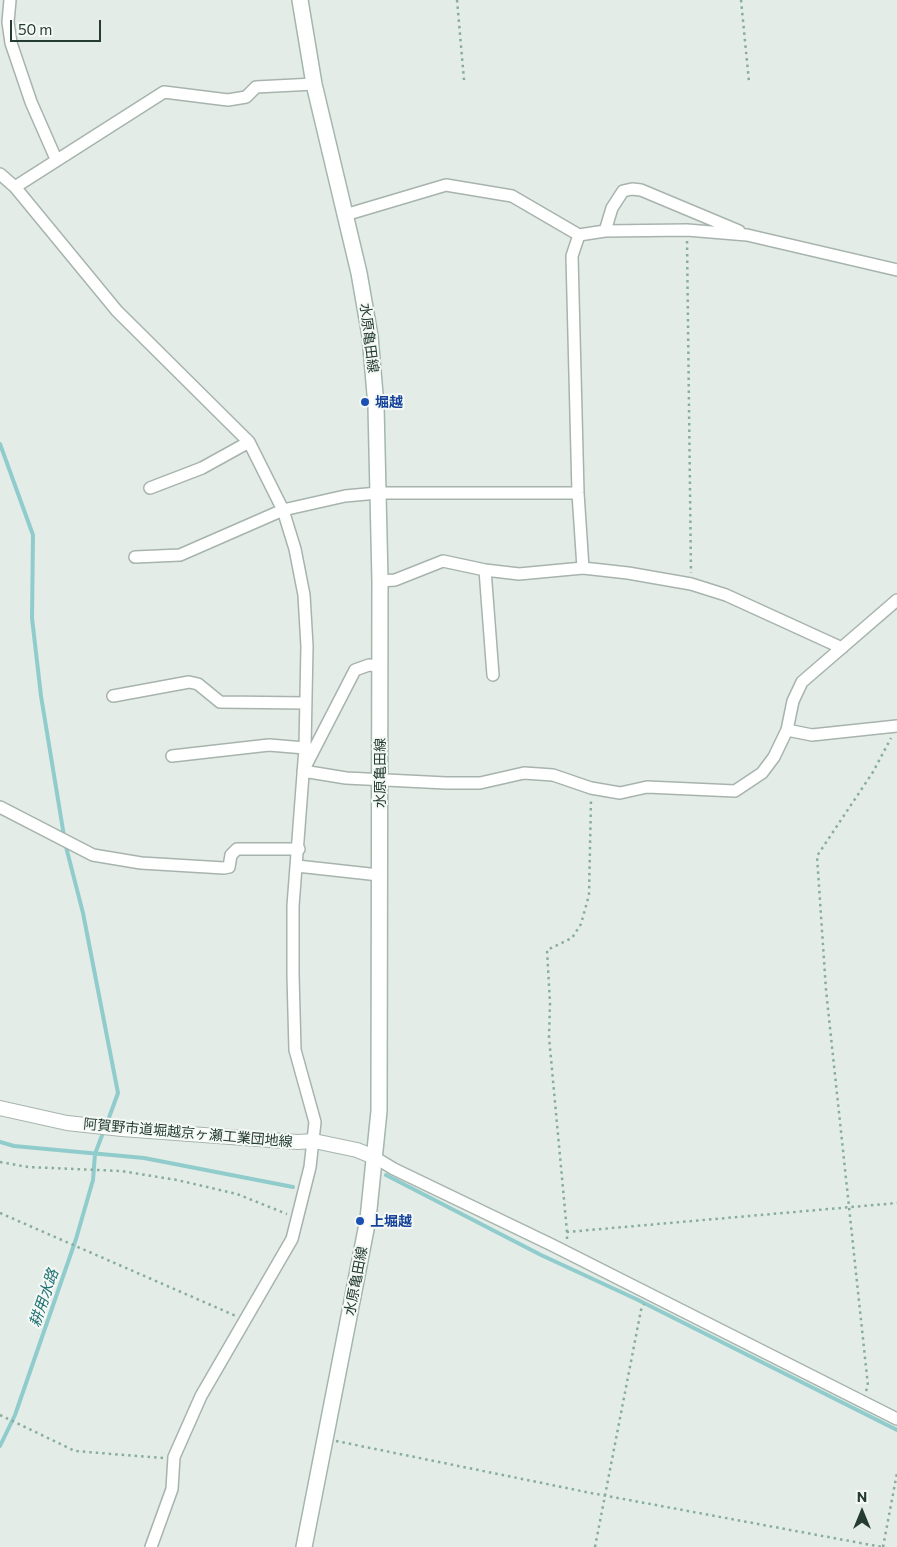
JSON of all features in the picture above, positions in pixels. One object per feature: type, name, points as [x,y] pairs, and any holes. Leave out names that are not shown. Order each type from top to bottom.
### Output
[{"type":"main road","name":"水原亀田線","points":[[300,0],[314,84],[359,273],[370,336],[376,406],[380,582],[379,1111],[368,1219],[304,1547]]},
{"type":"street","points":[[10,0],[8,22],[11,43],[31,102],[56,159]]},
{"type":"street","points":[[15,187],[56,159],[164,92],[228,100],[246,97],[256,88],[314,84]]},
{"type":"street","points":[[0,174],[15,187],[118,311],[249,442],[283,510],[295,549],[304,595],[307,646],[305,748],[299,849],[293,906],[295,1050],[315,1122],[310,1167],[292,1239],[201,1396],[174,1457],[172,1489],[151,1547]]},
{"type":"street","points":[[345,215],[446,185],[512,196],[579,235],[605,231],[687,230],[747,235],[897,270]]},
{"type":"street","points":[[605,231],[612,208],[623,191],[632,189],[642,190],[747,235]]},
{"type":"street","points":[[579,235],[572,256],[578,493],[583,568]]},
{"type":"street","points":[[150,488],[202,468],[249,442]]},
{"type":"street","points":[[136,556],[180,555],[283,510],[324,499],[378,492],[578,493]]},
{"type":"street","points":[[380,582],[395,580],[443,561],[486,570],[519,574],[583,568],[628,573],[691,584],[726,595],[842,648]]},
{"type":"street","points":[[486,570],[493,675]]},
{"type":"street","points":[[303,771],[380,780],[480,783],[524,774],[553,775],[591,788],[620,793],[647,787],[735,791],[762,773],[774,757],[787,730],[793,700],[802,682],[897,600]]},
{"type":"street","points":[[303,771],[355,670],[370,665],[379,666]]},
{"type":"street","points":[[113,696],[188,682],[198,684],[220,702],[306,703]]},
{"type":"street","points":[[787,730],[812,735],[896,726]]},
{"type":"street","points":[[172,756],[270,745],[305,748]]},
{"type":"street","points":[[0,807],[93,855],[141,863],[224,868],[228,867],[231,855],[236,849],[299,849]]},
{"type":"street","points":[[297,866],[379,875]]},
{"type":"street","name":"阿賀野市道堀越京ヶ瀬工業団地線","points":[[0,1108],[67,1123],[122,1129],[298,1142],[314,1141],[344,1146],[374,1157]]},
{"type":"street","points":[[374,1157],[394,1169],[568,1253],[897,1419]]},
{"type":"path","points":[[457,0],[464,80]]},
{"type":"path","points":[[741,0],[749,82]]},
{"type":"path","points":[[687,230],[691,584]]},
{"type":"path","points":[[863,1402],[868,1386],[826,990],[817,856],[873,772],[896,726]]},
{"type":"path","points":[[568,1253],[549,1037],[547,950],[572,938],[581,924],[589,895],[591,788]]},
{"type":"path","points":[[0,1162],[28,1167],[121,1171],[177,1180],[237,1194],[298,1218]]},
{"type":"path","points":[[567,1232],[897,1203]]},
{"type":"path","points":[[0,1213],[245,1319]]},
{"type":"path","points":[[595,1547],[641,1310]]},
{"type":"path","points":[[0,1415],[75,1451],[174,1457]]},
{"type":"path","points":[[325,1439],[605,1496],[882,1547],[897,1473]]},
{"type":"waterway","points":[[0,444],[33,535],[32,618],[41,696],[64,836]]},
{"type":"waterway","points":[[65,843],[83,913],[118,1093],[107,1123]]},
{"type":"waterway","name":"耕用水路","points":[[0,1446],[15,1415],[76,1239],[93,1180],[95,1154],[104,1130]]},
{"type":"waterway","points":[[0,1142],[14,1146],[144,1158],[293,1187]]},
{"type":"waterway","points":[[386,1175],[541,1255],[636,1299],[897,1430]]},
{"type":"place","name":"堀越","points":[[365,402]]},
{"type":"place","name":"上堀越","points":[[360,1221]]}]
